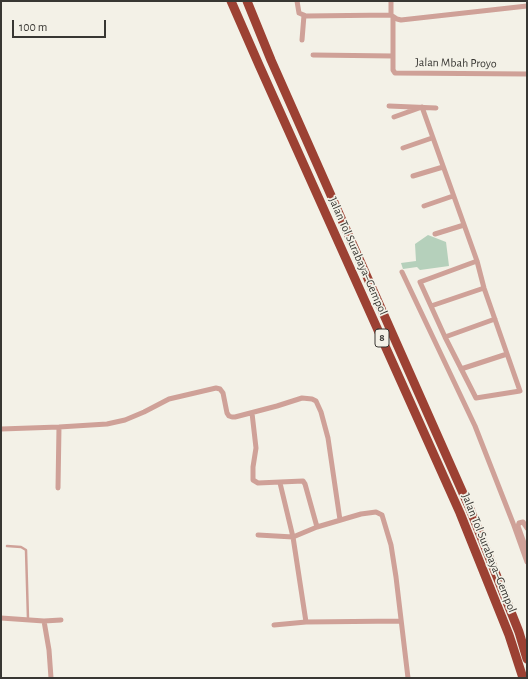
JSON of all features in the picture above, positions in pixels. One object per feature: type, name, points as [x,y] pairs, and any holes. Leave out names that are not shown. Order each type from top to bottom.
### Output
[{"type":"highway","name":"Jalan Tol Surabaya–Gempol","points":[[231,1],[460,512],[509,635],[523,678]]},
{"type":"highway","name":"Jalan Tol Surabaya–Gempol","points":[[247,1],[274,67],[470,509],[519,632],[527,659]]},
{"type":"street","points":[[297,1],[299,13],[306,16],[392,16],[401,20],[527,6]]},
{"type":"street","points":[[313,55],[393,56],[391,1]]},
{"type":"street","points":[[302,40],[304,15]]},
{"type":"street","name":"Jalan Mbah Proyo","points":[[393,56],[393,70],[395,73],[527,74]]},
{"type":"street","points":[[389,106],[436,108]]},
{"type":"street","points":[[394,118],[422,107]]},
{"type":"street","points":[[422,107],[477,261],[494,319],[520,391]]},
{"type":"street","points":[[404,148],[432,138]]},
{"type":"street","points":[[413,176],[443,167]]},
{"type":"street","points":[[424,206],[453,196]]},
{"type":"street","points":[[435,234],[464,225]]},
{"type":"street","points":[[477,261],[420,282],[445,337],[476,398],[527,391]]},
{"type":"street","points":[[402,272],[475,426],[527,562]]},
{"type":"street","points":[[431,306],[484,288]]},
{"type":"street","points":[[445,337],[494,319]]},
{"type":"street","points":[[461,369],[507,354]]},
{"type":"street","points":[[1,428],[107,424],[125,420],[168,399],[216,388],[220,388],[223,393],[227,413],[229,416],[235,417],[302,398],[308,398],[316,401],[324,421],[328,438],[340,520]]},
{"type":"street","points":[[252,413],[256,448],[252,467],[253,480],[258,483],[304,482],[316,527]]},
{"type":"street","points":[[58,488],[59,427]]},
{"type":"street","points":[[280,483],[293,537],[306,622]]},
{"type":"street","points":[[258,535],[293,537],[316,527],[368,512],[376,512],[382,516],[391,545],[408,678]]},
{"type":"street","points":[[527,528],[524,521],[519,523],[518,526],[527,551]]},
{"type":"street","points":[[1,618],[44,621],[61,620]]},
{"type":"street","points":[[44,621],[49,650],[51,678]]},
{"type":"street","points":[[274,625],[306,622],[401,621]]},
{"type":"lane","points":[[7,546],[21,547],[25,548],[26,550],[28,620]]},
{"type":"green space","points":[[428,235],[446,242],[449,266],[420,270],[417,267],[403,269],[401,263],[416,261],[415,244]]}]
